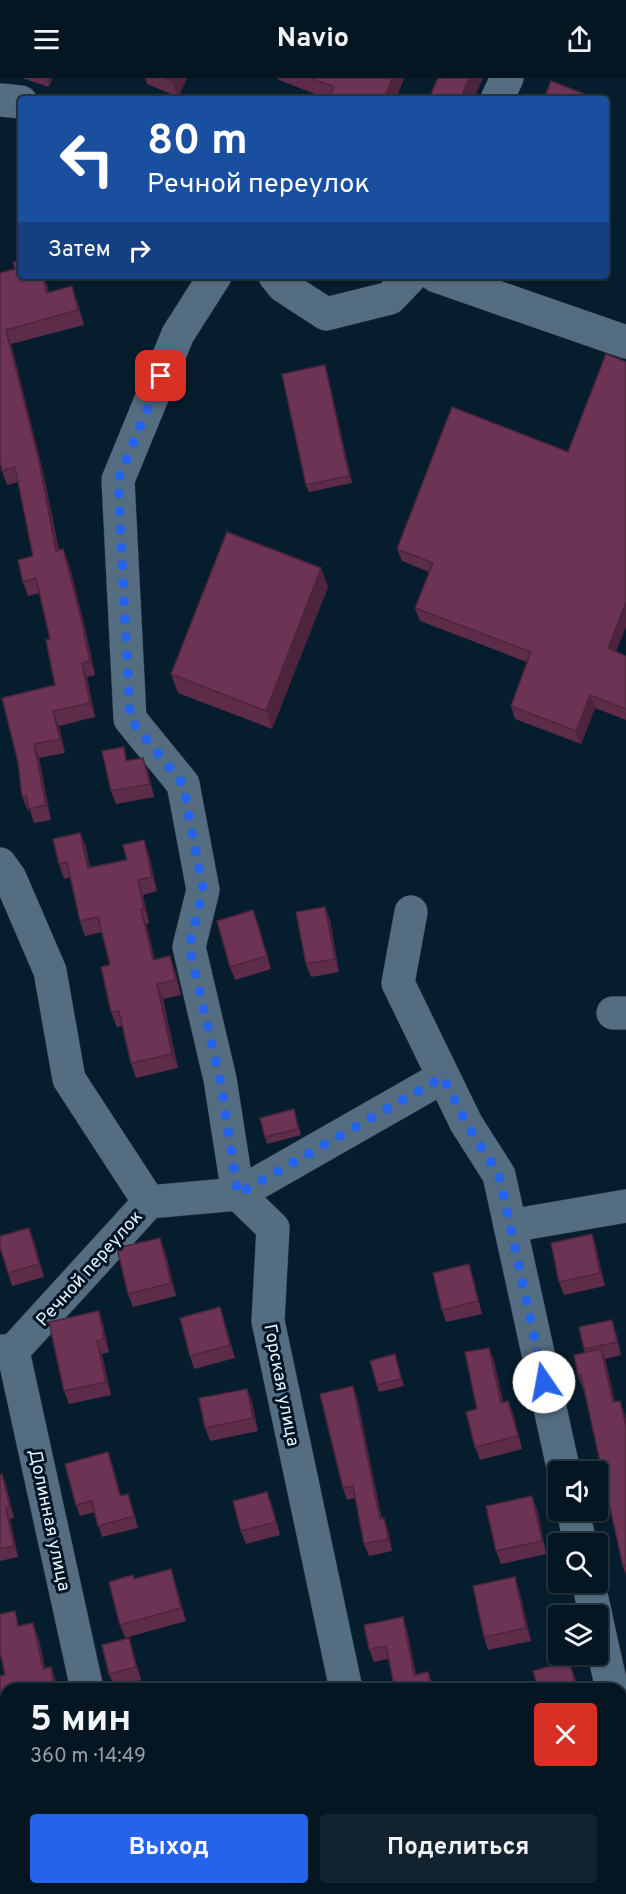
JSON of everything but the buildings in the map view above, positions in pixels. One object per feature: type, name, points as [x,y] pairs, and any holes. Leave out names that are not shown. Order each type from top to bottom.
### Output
[{"type":"street","points":[[498,96],[507,78]]},
{"type":"street","points":[[0,100],[18,102]]},
{"type":"street","points":[[212,279],[178,334],[118,480],[130,719],[183,784],[203,890],[189,947],[220,1079],[238,1194]]},
{"type":"street","points":[[277,279],[283,286],[326,314],[390,298],[408,279]]},
{"type":"street","points":[[445,279],[626,342]]},
{"type":"street","points":[[0,864],[10,878],[50,971],[69,1079],[149,1202]]},
{"type":"street","points":[[411,912],[398,983],[466,1123],[499,1175],[562,1461]]},
{"type":"street","name":"Речной переулок","points":[[6,1351],[149,1202],[238,1194],[443,1077]]},
{"type":"street","name":"Горская улица","points":[[238,1194],[273,1228],[268,1321],[345,1683]]},
{"type":"street","points":[[510,1226],[626,1206]]},
{"type":"street","name":"Долинная улица","points":[[6,1351],[86,1683]]},
{"type":"street","points":[[607,1665],[611,1683]]},
{"type":"route","points":[[161,376],[118,480],[130,719],[183,784],[203,890],[189,947],[220,1079],[238,1194],[443,1077],[466,1123],[499,1175],[544,1382]]}]
